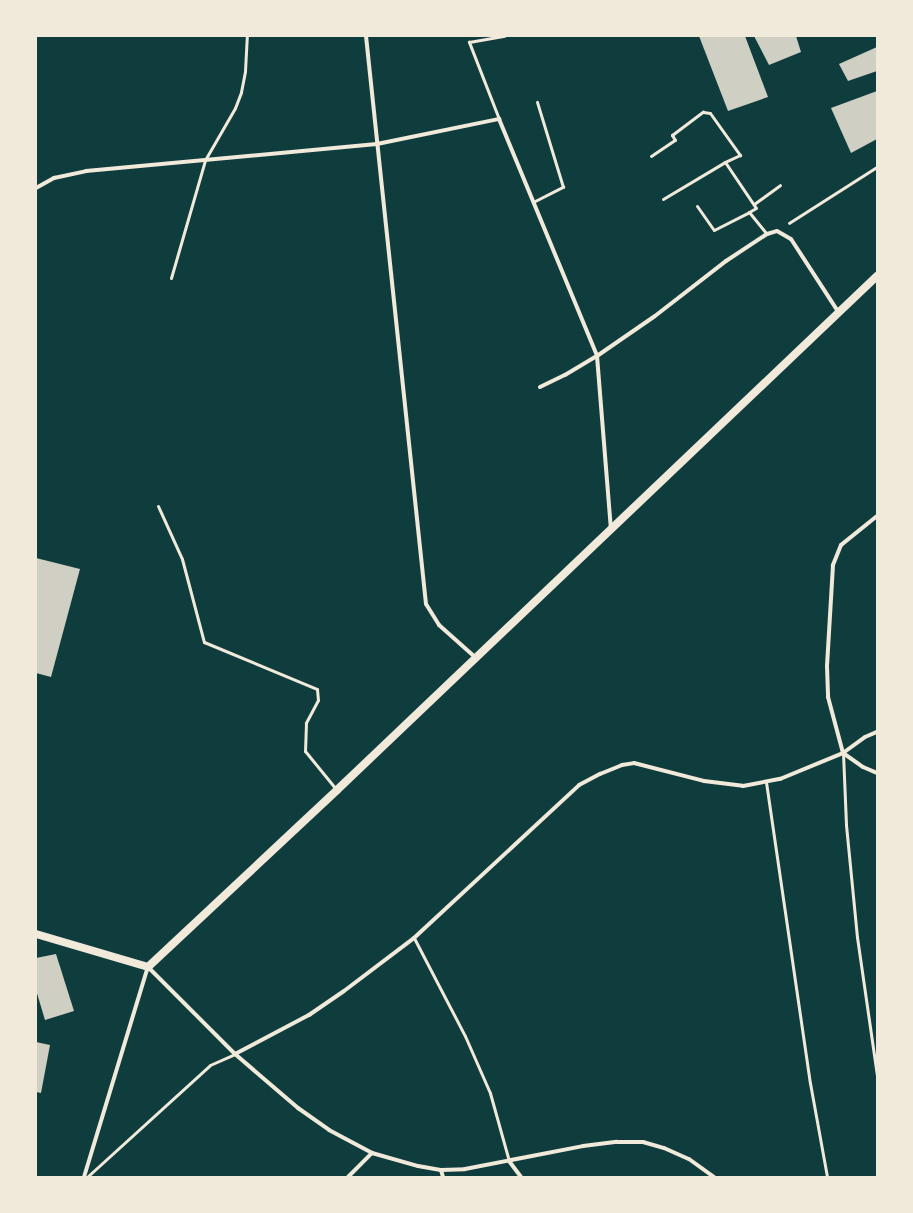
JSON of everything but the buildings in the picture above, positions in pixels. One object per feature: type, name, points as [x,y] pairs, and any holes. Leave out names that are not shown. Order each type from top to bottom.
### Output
[{"type":"main road","points":[[36,934],[148,967],[337,790],[877,276]]},
{"type":"street","points":[[366,36],[426,604],[439,625],[476,658]]},
{"type":"street","points":[[36,188],[54,178],[86,171],[377,144],[500,119],[597,356],[611,530]]},
{"type":"street","points":[[540,387],[565,375],[597,356],[767,234],[777,231],[791,239],[839,313]]},
{"type":"street","points":[[877,516],[841,545],[833,565],[827,666],[828,696],[842,753],[863,767],[877,773]]},
{"type":"street","points":[[235,1054],[310,1014],[344,991],[414,938],[578,785],[622,765],[634,763],[704,781],[733,786],[743,786],[766,782],[780,779],[842,753],[865,737],[877,732]]},
{"type":"street","points":[[84,1177],[148,967],[235,1054],[298,1108],[329,1130],[372,1153],[418,1166],[441,1170],[465,1169],[583,1146],[617,1142],[643,1142],[664,1148],[689,1158],[714,1177]]},
{"type":"street","points":[[348,1177],[372,1153]]},
{"type":"street","points":[[509,1161],[521,1177]]},
{"type":"street","points":[[441,1170],[443,1177]]},
{"type":"lane","points":[[171,278],[205,160],[235,108],[241,92],[245,71],[247,36]]},
{"type":"lane","points":[[500,119],[469,42],[504,36]]},
{"type":"lane","points":[[533,202],[563,187],[537,102]]},
{"type":"lane","points":[[650,156],[675,140],[672,135],[703,112],[710,112],[740,155],[725,162],[663,199]]},
{"type":"lane","points":[[697,206],[714,230],[756,208],[725,162]]},
{"type":"lane","points":[[754,204],[780,185]]},
{"type":"lane","points":[[749,212],[767,234]]},
{"type":"lane","points":[[158,506],[182,559],[204,642],[317,689],[318,700],[306,723],[305,751],[337,790]]},
{"type":"lane","points":[[842,753],[846,825],[857,937],[877,1075]]},
{"type":"lane","points":[[766,782],[810,1083],[828,1177]]},
{"type":"lane","points":[[414,938],[431,967],[465,1036],[490,1093],[509,1161]]},
{"type":"lane","points":[[87,1177],[210,1065],[235,1054]]},
{"type":"path","points":[[777,231],[877,167]]}]
